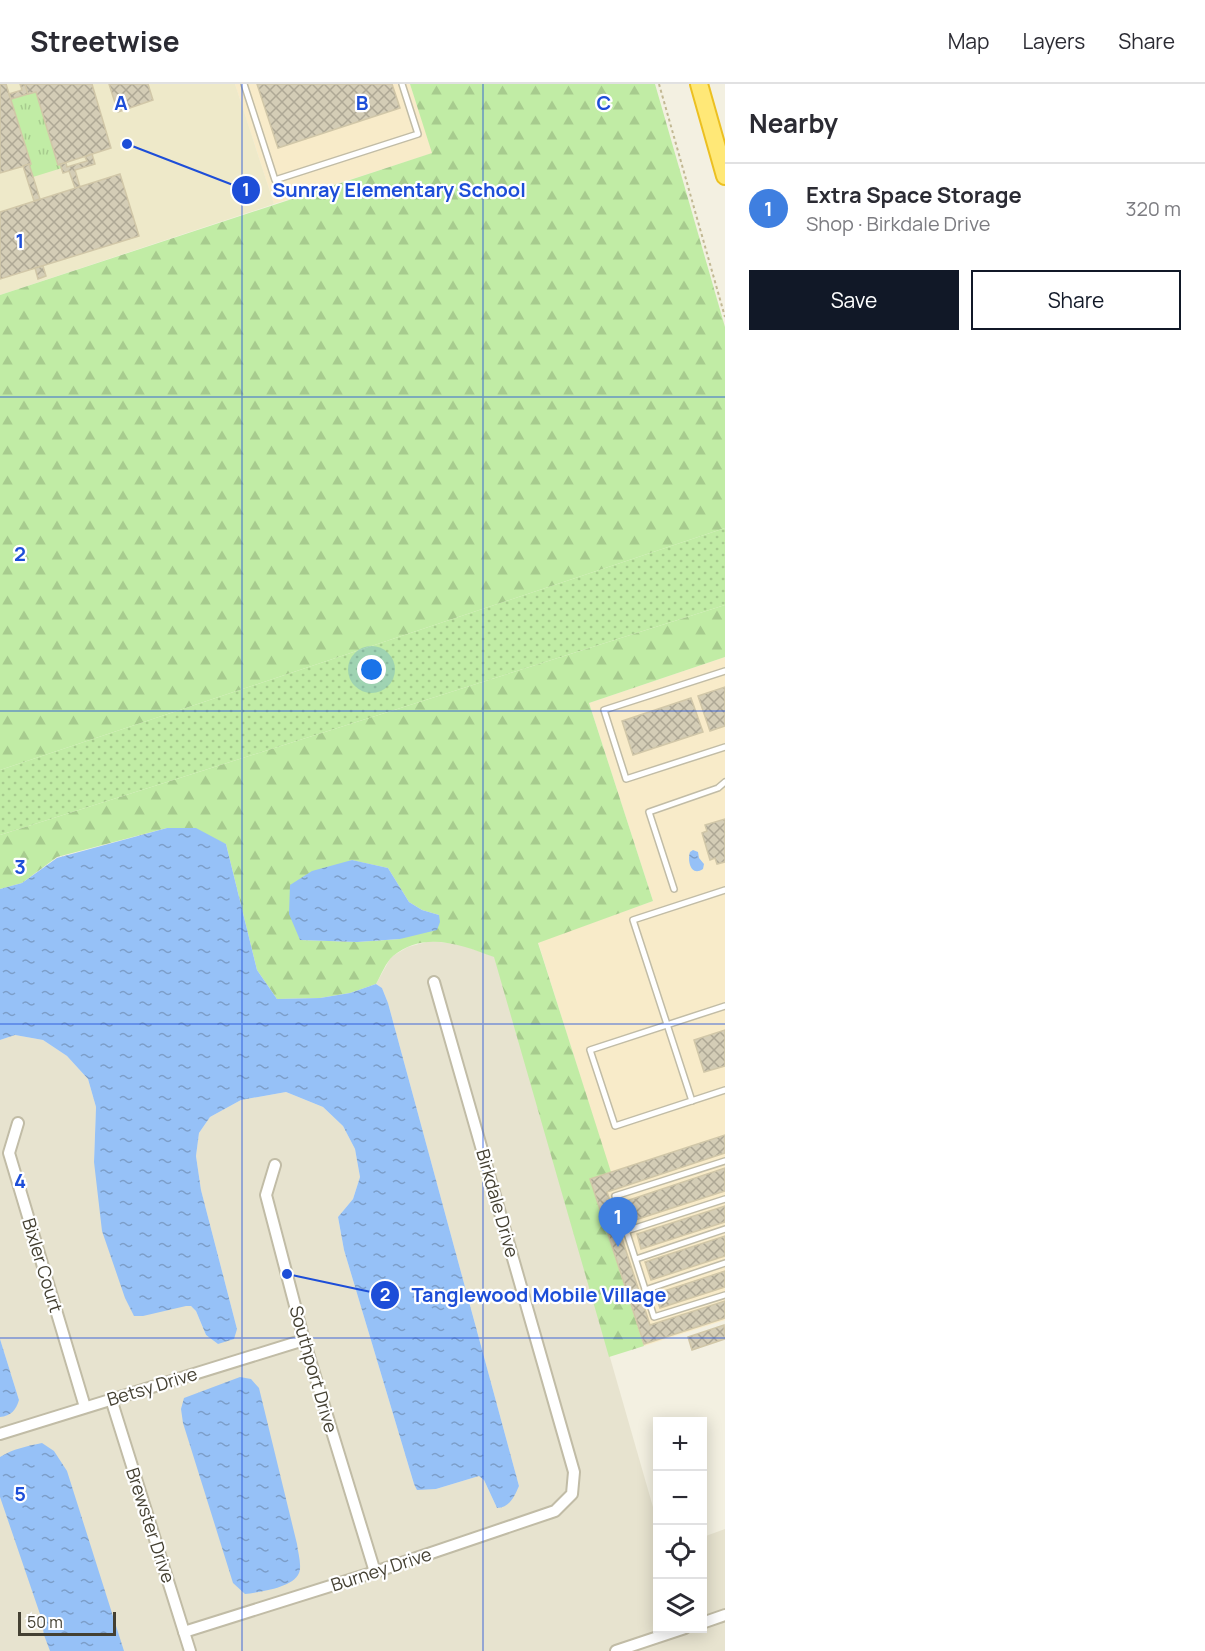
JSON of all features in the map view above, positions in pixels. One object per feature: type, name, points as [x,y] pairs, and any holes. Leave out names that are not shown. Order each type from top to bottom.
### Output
[{"type":"highway","points":[[699,84],[725,176]]},
{"type":"street","name":"Birkdale Drive","points":[[435,982],[574,1472],[572,1494]]},
{"type":"street","name":"Bixler Court","points":[[18,1123],[9,1153],[85,1407]]},
{"type":"street","name":"Southport Drive","points":[[275,1165],[266,1195],[304,1340],[375,1572]]},
{"type":"street","name":"Betsy Drive","points":[[0,1434],[304,1340]]},
{"type":"street","name":"Brewster Drive","points":[[111,1399],[190,1651]]},
{"type":"street","name":"Burney Drive","points":[[184,1632],[375,1572],[555,1511],[572,1494]]},
{"type":"street","points":[[707,1621],[725,1615]]},
{"type":"street","points":[[616,1651],[672,1633]]},
{"type":"lane","points":[[244,84],[275,180],[418,134],[402,84]]},
{"type":"lane","points":[[725,671],[604,710],[626,779],[725,747]]},
{"type":"lane","points":[[674,889],[649,812],[718,788],[725,782]]},
{"type":"lane","points":[[718,788],[725,791]]},
{"type":"lane","points":[[692,1101],[633,920],[725,890]]},
{"type":"lane","points":[[725,1006],[590,1050],[615,1126],[725,1090]]},
{"type":"lane","points":[[725,1161],[615,1196],[654,1317],[725,1295]]},
{"type":"lane","points":[[626,1231],[725,1199]]},
{"type":"lane","points":[[636,1259],[725,1229]]},
{"type":"lane","points":[[645,1290],[725,1263]]},
{"type":"path","points":[[659,84],[725,317]]},
{"type":"shaded area","points":[[0,84],[235,84],[274,204],[0,295]]},
{"type":"shaded area","points":[[235,84],[410,84],[433,153],[274,204]]},
{"type":"shaded area","points":[[725,657],[725,1320],[644,1346],[590,1179],[610,1171],[538,942],[653,901],[589,703]]},
{"type":"shaded area","points":[[430,941],[459,944],[495,957],[653,1507],[653,1633],[707,1633],[707,1536],[725,1529],[725,1651],[0,1651],[0,1417],[6,1416],[19,1400],[0,1339],[0,1040],[15,1035],[43,1040],[67,1056],[88,1079],[96,1107],[94,1162],[186,1306],[191,1306],[196,1311],[206,1335],[218,1344],[237,1329],[201,1190],[196,1156],[199,1133],[210,1117],[241,1100],[286,1092],[323,1107],[343,1126],[355,1149],[360,1177],[353,1199],[338,1217],[344,1250],[414,1484],[436,1489],[479,1476],[484,1480],[497,1508],[519,1486],[388,1003],[382,988],[376,984],[391,957],[408,947]]},
{"type":"green space","points":[[410,84],[655,84],[725,327],[725,528],[0,770],[0,295],[432,153]]},
{"type":"green space","points":[[36,92],[58,164],[62,168],[33,177],[11,99]]},
{"type":"green space","points":[[725,528],[725,605],[0,835],[0,770]]},
{"type":"green space","points":[[725,605],[725,657],[589,703],[653,901],[538,943],[611,1172],[590,1179],[644,1346],[609,1357],[494,957],[443,942],[417,944],[393,956],[376,984],[350,993],[320,998],[277,999],[257,970],[226,844],[167,828],[57,857],[22,883],[0,889],[0,835]],"holes":[[[351,860],[388,868],[409,902],[422,910],[439,915],[400,939],[357,942],[300,940]]]},
{"type":"water","points":[[167,828],[196,828],[226,844],[257,970],[277,999],[320,998],[350,993],[376,984],[382,988],[388,1003],[519,1486],[513,1498],[505,1506],[497,1508],[484,1480],[479,1476],[436,1489],[417,1490],[414,1484],[344,1250],[338,1217],[353,1199],[360,1177],[355,1149],[343,1126],[323,1107],[286,1092],[241,1100],[210,1117],[199,1133],[196,1156],[201,1190],[237,1329],[234,1339],[218,1344],[206,1335],[196,1311],[191,1306],[134,1316],[125,1298],[102,1231],[94,1162],[96,1107],[88,1079],[67,1056],[43,1040],[15,1035],[0,1040],[0,889],[22,883],[57,858]]},
{"type":"water","points":[[693,850],[698,852],[704,864],[703,869],[699,871],[693,870],[689,860],[690,852]]},
{"type":"water","points":[[352,860],[388,868],[409,902],[422,910],[439,915],[440,922],[437,930],[400,939],[357,942],[300,940],[289,914],[290,885],[312,871]]},
{"type":"water","points":[[0,1339],[19,1400],[12,1412],[0,1417]]},
{"type":"water","points":[[240,1377],[251,1379],[259,1388],[297,1544],[300,1566],[296,1578],[283,1586],[245,1594],[233,1583],[183,1423],[181,1409],[184,1398]]},
{"type":"water","points":[[42,1443],[54,1451],[67,1471],[124,1651],[50,1651],[41,1617],[0,1497],[0,1457],[15,1450]]},
{"type":"building","points":[[0,84],[6,84],[31,164],[0,173]]},
{"type":"building","points":[[20,84],[25,84],[28,94],[11,99],[9,94],[22,90]]},
{"type":"building","points":[[25,84],[92,84],[111,148],[58,165],[36,92],[28,94]]},
{"type":"building","points":[[109,84],[148,84],[153,100],[118,112]]},
{"type":"building","points":[[257,84],[392,84],[400,108],[278,148]]},
{"type":"building","points":[[92,154],[95,164],[75,170],[80,187],[75,188],[69,171],[63,173],[60,164],[66,163],[67,167],[87,161],[85,157]]},
{"type":"building","points":[[29,164],[40,199],[34,201],[23,166]]},
{"type":"building","points":[[120,174],[139,236],[0,279],[0,212]]},
{"type":"building","points":[[43,266],[46,276],[38,279],[35,268]]},
{"type":"building","points":[[725,687],[725,726],[710,731],[698,696]]},
{"type":"building","points":[[691,698],[703,732],[633,755],[622,721]]},
{"type":"building","points":[[725,819],[725,862],[717,864],[715,858],[710,860],[702,833],[707,831],[705,825]]},
{"type":"building","points":[[725,1030],[725,1066],[704,1072],[694,1040]]},
{"type":"building","points":[[725,1135],[725,1153],[607,1192],[650,1325],[725,1301],[725,1318],[644,1344],[590,1179]]},
{"type":"building","points":[[725,1168],[725,1191],[632,1221],[626,1201]]},
{"type":"building","points":[[725,1206],[725,1222],[641,1249],[637,1234]]},
{"type":"building","points":[[725,1236],[725,1256],[651,1280],[645,1262]]},
{"type":"building","points":[[725,1271],[725,1287],[660,1308],[655,1294]]},
{"type":"building","points":[[724,1325],[725,1339],[692,1350],[688,1337]]},
{"type":"place","name":"Sunray Elementary School","points":[[127,144]]},
{"type":"place","name":"Extra Space Storage","points":[[618,1247]]},
{"type":"place","name":"Tanglewood Mobile Village","points":[[287,1274]]}]
